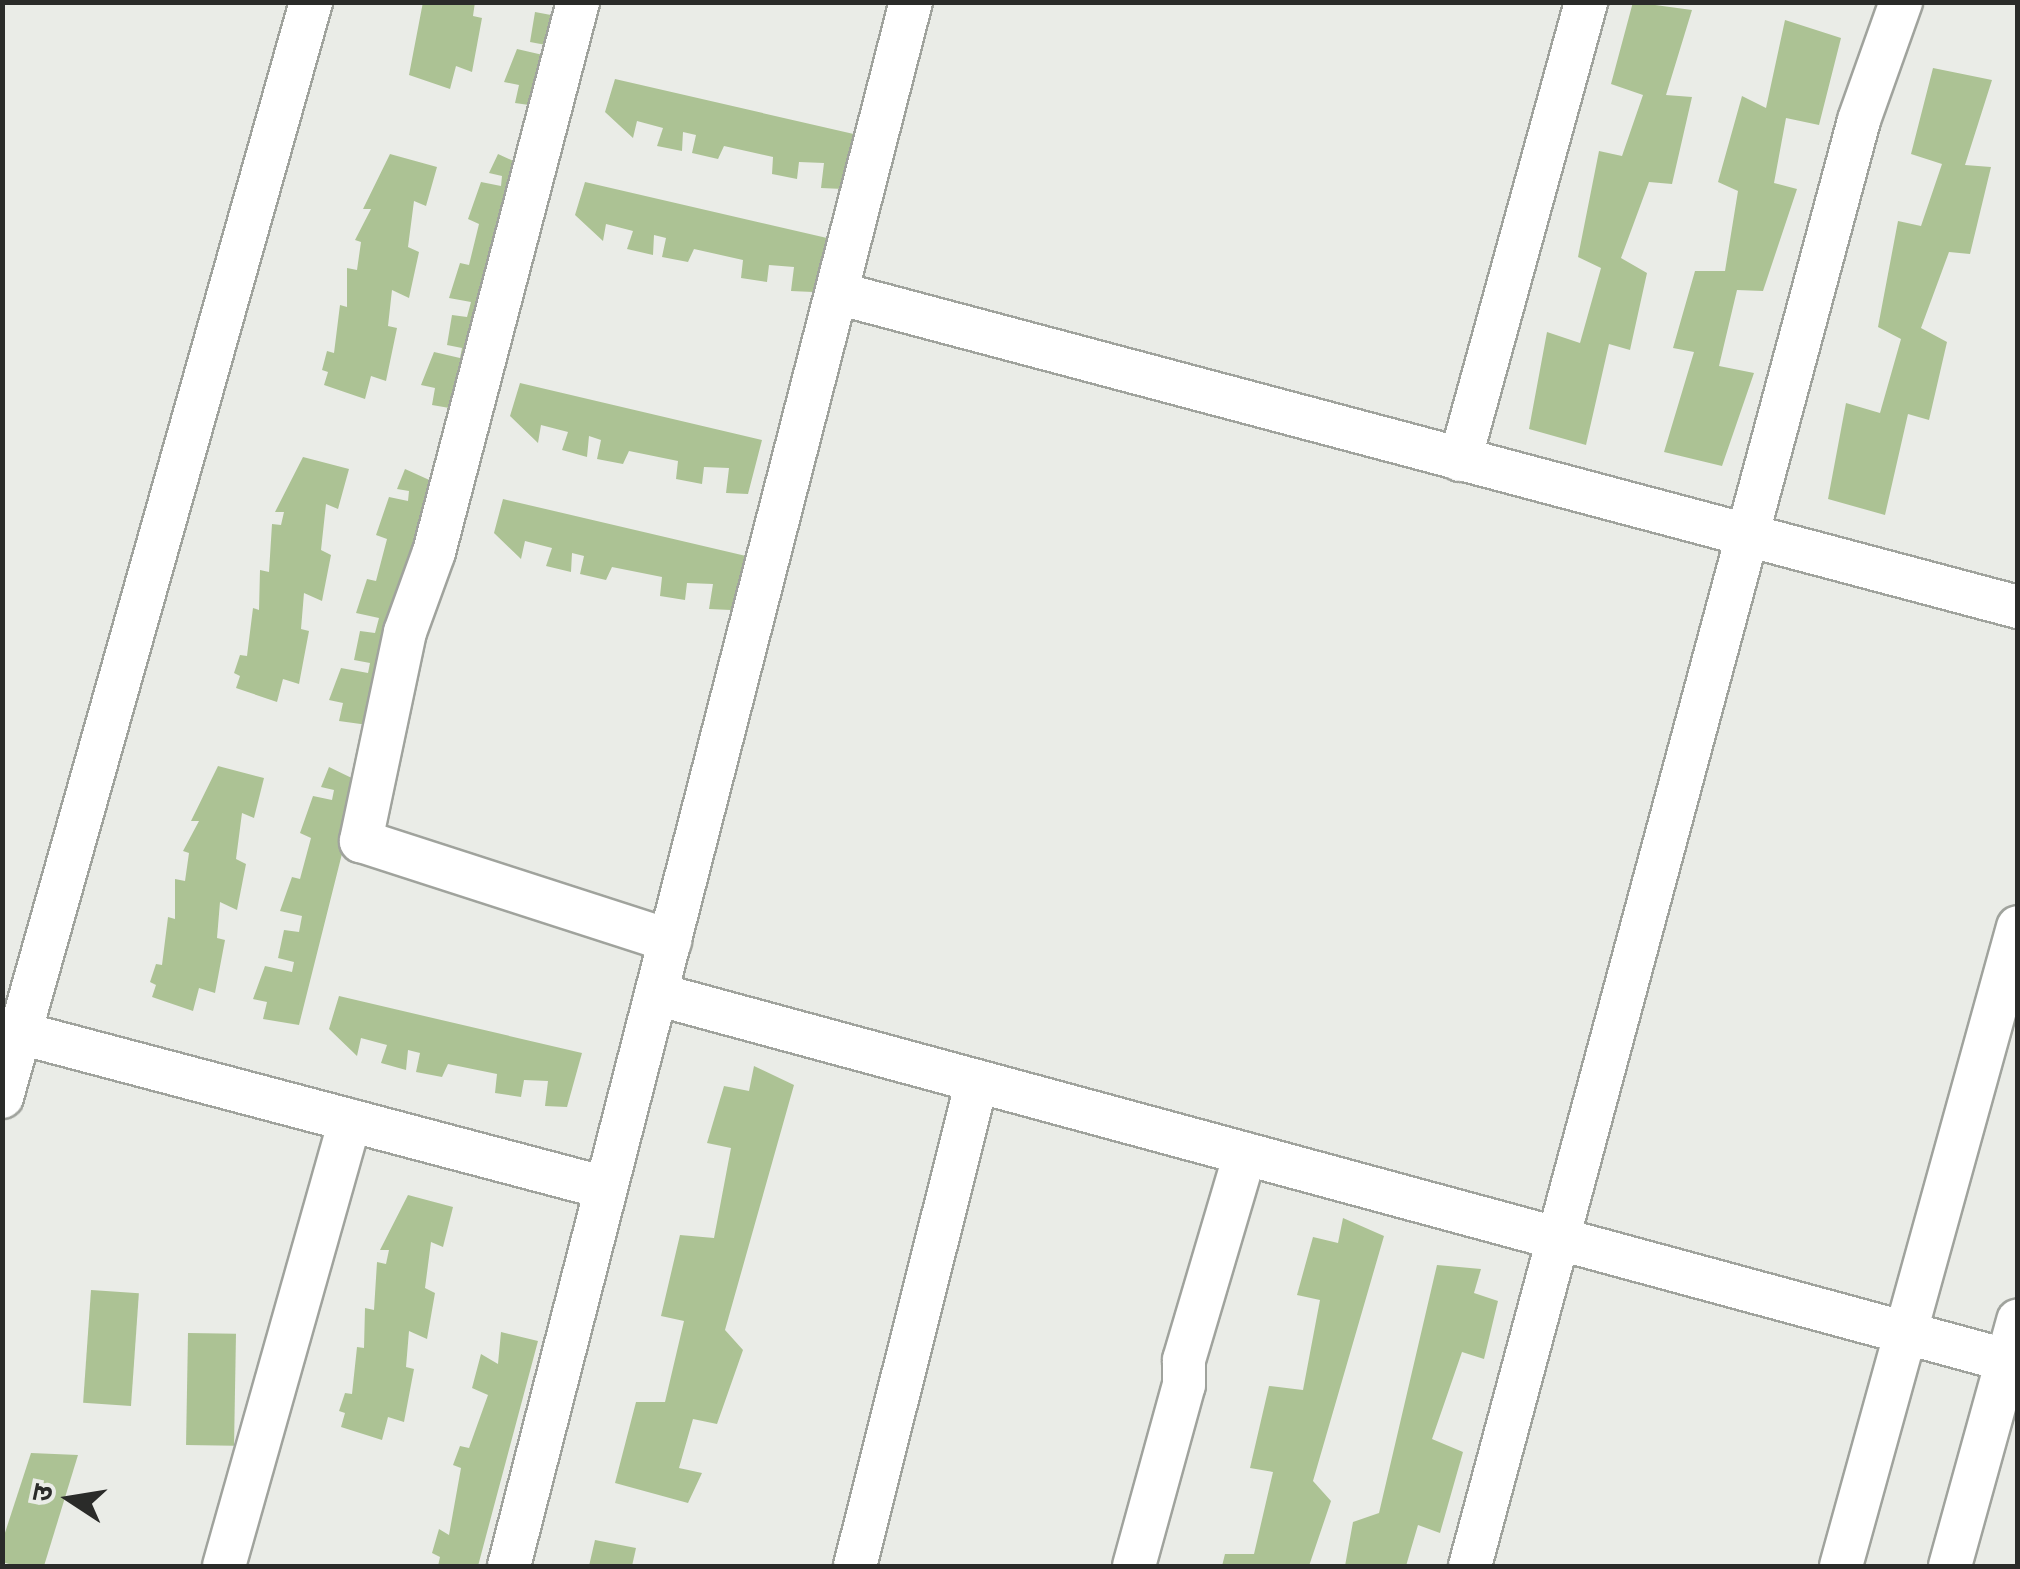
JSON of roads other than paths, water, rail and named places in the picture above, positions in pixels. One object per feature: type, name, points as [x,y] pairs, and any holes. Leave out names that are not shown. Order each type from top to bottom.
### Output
[{"type":"street","points":[[2,1097],[311,2]]},
{"type":"street","points":[[578,2],[434,552],[405,632],[360,842],[670,941]]},
{"type":"street","points":[[510,1566],[911,2]]},
{"type":"street","points":[[1460,460],[1586,2]]},
{"type":"street","points":[[1470,1566],[1859,120],[1901,2]]},
{"type":"street","points":[[837,293],[2018,607]]},
{"type":"street","points":[[1841,1566],[2018,927]]},
{"type":"street","points":[[656,994],[2006,1360]]},
{"type":"street","points":[[20,1033],[606,1188]]},
{"type":"street","points":[[855,1566],[977,1082]]},
{"type":"street","points":[[224,1566],[350,1120]]},
{"type":"street","points":[[1134,1566],[1184,1385],[1184,1360],[1245,1154]]},
{"type":"street","points":[[1950,1566],[2018,1320]]}]
